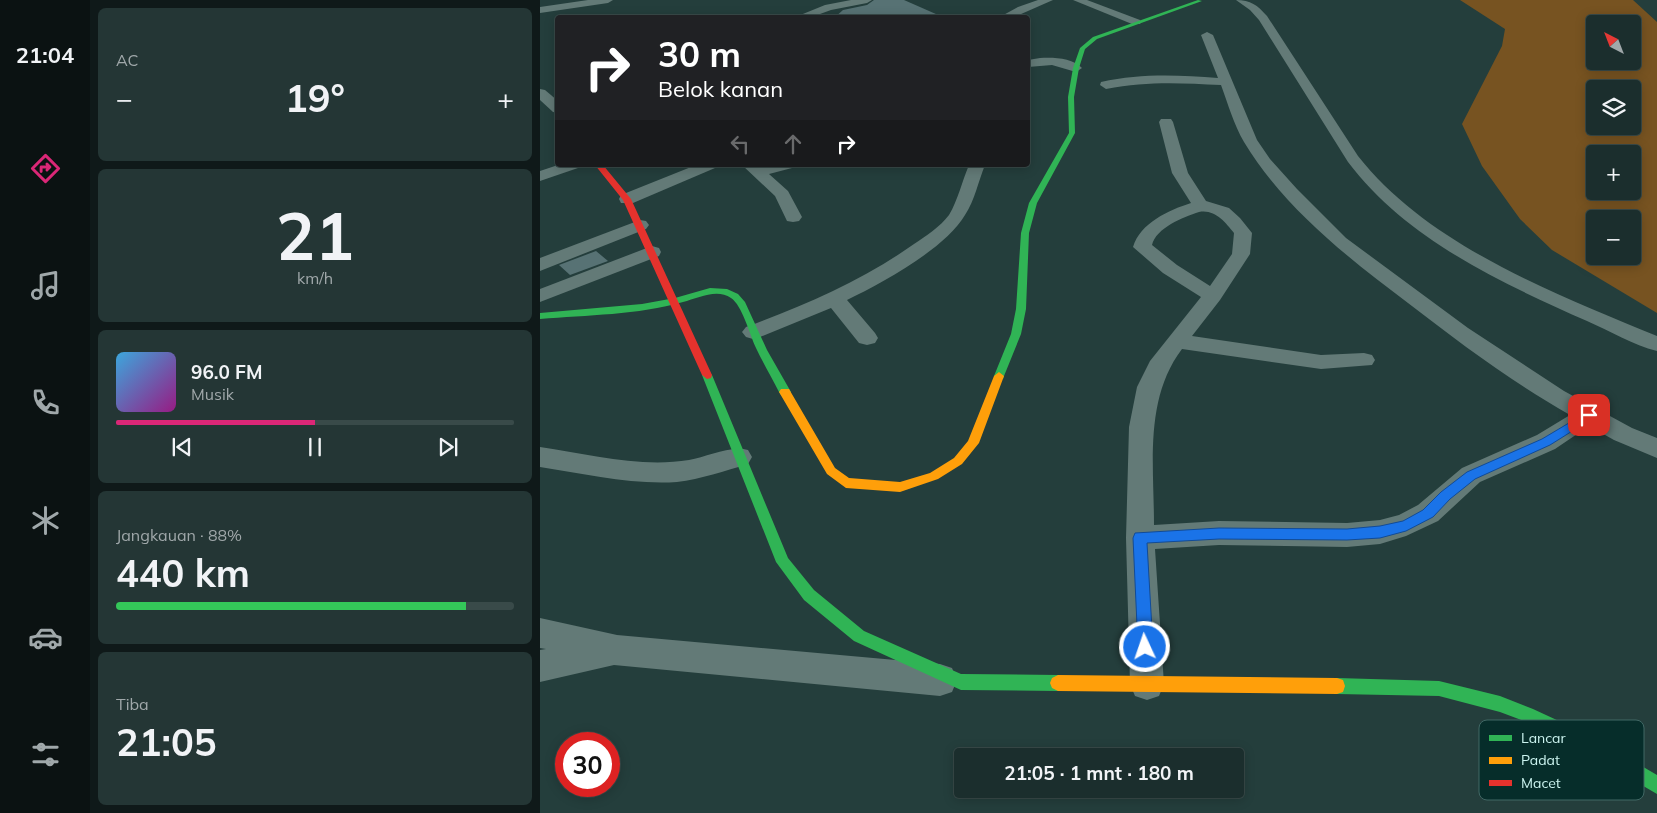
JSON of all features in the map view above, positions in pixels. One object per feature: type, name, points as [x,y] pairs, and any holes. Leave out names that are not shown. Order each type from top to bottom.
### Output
[{"type":"street","points":[[540,5],[571,0]]},
{"type":"street","points":[[540,10],[608,0]]},
{"type":"street","points":[[806,15],[829,7],[867,0]]},
{"type":"street","points":[[1009,15],[1022,8],[1048,0]]},
{"type":"street","points":[[1078,0],[1136,22]]},
{"type":"street","points":[[1241,0],[1254,8],[1263,18],[1342,144],[1364,173],[1392,200],[1462,252],[1530,288],[1657,344]]},
{"type":"street","points":[[540,316],[616,311],[675,301],[710,291],[729,292],[737,297],[753,332],[831,471],[846,483],[900,487],[934,476],[958,461],[973,443],[1016,334],[1021,309],[1025,234],[1033,203],[1072,133],[1071,97],[1076,68],[1087,43],[1136,22],[1200,1]]},
{"type":"street","points":[[1207,35],[1250,140],[1265,162],[1291,192],[1340,242],[1460,333],[1556,397],[1623,434],[1657,449]]},
{"type":"street","points":[[1030,64],[1045,61],[1058,62],[1076,68]]},
{"type":"street","points":[[1106,85],[1133,80],[1162,78],[1227,82]]},
{"type":"street","points":[[543,87],[555,105]]},
{"type":"street","points":[[1166,122],[1180,174],[1201,206]]},
{"type":"street","points":[[540,176],[567,167]]},
{"type":"street","points":[[601,167],[627,200],[640,225],[700,356],[739,457],[783,562],[809,596],[859,636],[961,682]]},
{"type":"street","points":[[627,200],[705,167]]},
{"type":"street","points":[[755,169],[771,167]]},
{"type":"street","points":[[753,332],[857,290],[904,260],[938,235],[957,215],[976,167]]},
{"type":"street","points":[[755,169],[782,194],[794,217]]},
{"type":"street","points":[[1147,684],[1140,538],[1142,419],[1149,387],[1161,361],[1213,296],[1241,254],[1244,233],[1232,219],[1216,208],[1201,206],[1174,216],[1149,231],[1142,247],[1148,253],[1213,296]]},
{"type":"street","points":[[540,265],[640,225]]},
{"type":"street","points":[[540,296],[652,252]]},
{"type":"street","points":[[835,299],[867,338]]},
{"type":"street","points":[[1178,341],[1321,362],[1364,360]]},
{"type":"street","points":[[1140,538],[1219,533],[1347,535],[1380,532],[1406,525],[1428,514],[1471,475],[1546,442],[1589,415]]},
{"type":"street","points":[[540,457],[626,470],[668,472],[707,467],[739,457]]},
{"type":"street","points":[[540,633],[617,650],[961,682],[1442,690],[1479,698],[1539,720]]},
{"type":"street","points":[[540,666],[617,650]]},
{"type":"street","points":[[1644,777],[1657,785]]},
{"type":"shaded area","points":[[1460,0],[1633,0],[1657,22],[1657,313],[1552,250],[1520,219],[1482,166],[1462,124],[1502,46],[1505,29]]},
{"type":"building","points":[[874,0],[904,0],[938,15],[837,15],[843,10],[867,5]]},
{"type":"building","points":[[596,251],[608,261],[570,275],[559,265]]},
{"type":"traffic: fast","points":[[999,376],[1016,334],[1021,309],[1025,233],[1033,203],[1072,133],[1071,97],[1076,68],[1083,48],[1095,38],[1200,1]]},
{"type":"traffic: fast","points":[[540,316],[642,307],[676,301],[710,291],[724,291],[735,296],[742,304],[762,350],[785,392]]},
{"type":"traffic: fast","points":[[707,375],[783,562],[809,595],[859,636],[961,682],[1058,683]]},
{"type":"traffic: fast","points":[[1337,686],[1439,688],[1472,695],[1541,720]]},
{"type":"traffic: fast","points":[[1644,777],[1657,785]]},
{"type":"traffic: slow","points":[[785,392],[831,471],[846,483],[900,487],[934,476],[958,461],[973,443],[999,376]]},
{"type":"traffic: slow","points":[[1058,683],[1337,686]]},
{"type":"traffic: jam","points":[[601,167],[627,199],[707,375]]},
{"type":"route","points":[[1145,647],[1140,538],[1219,533],[1347,535],[1380,532],[1406,525],[1428,514],[1471,475],[1546,442],[1589,415]]}]
